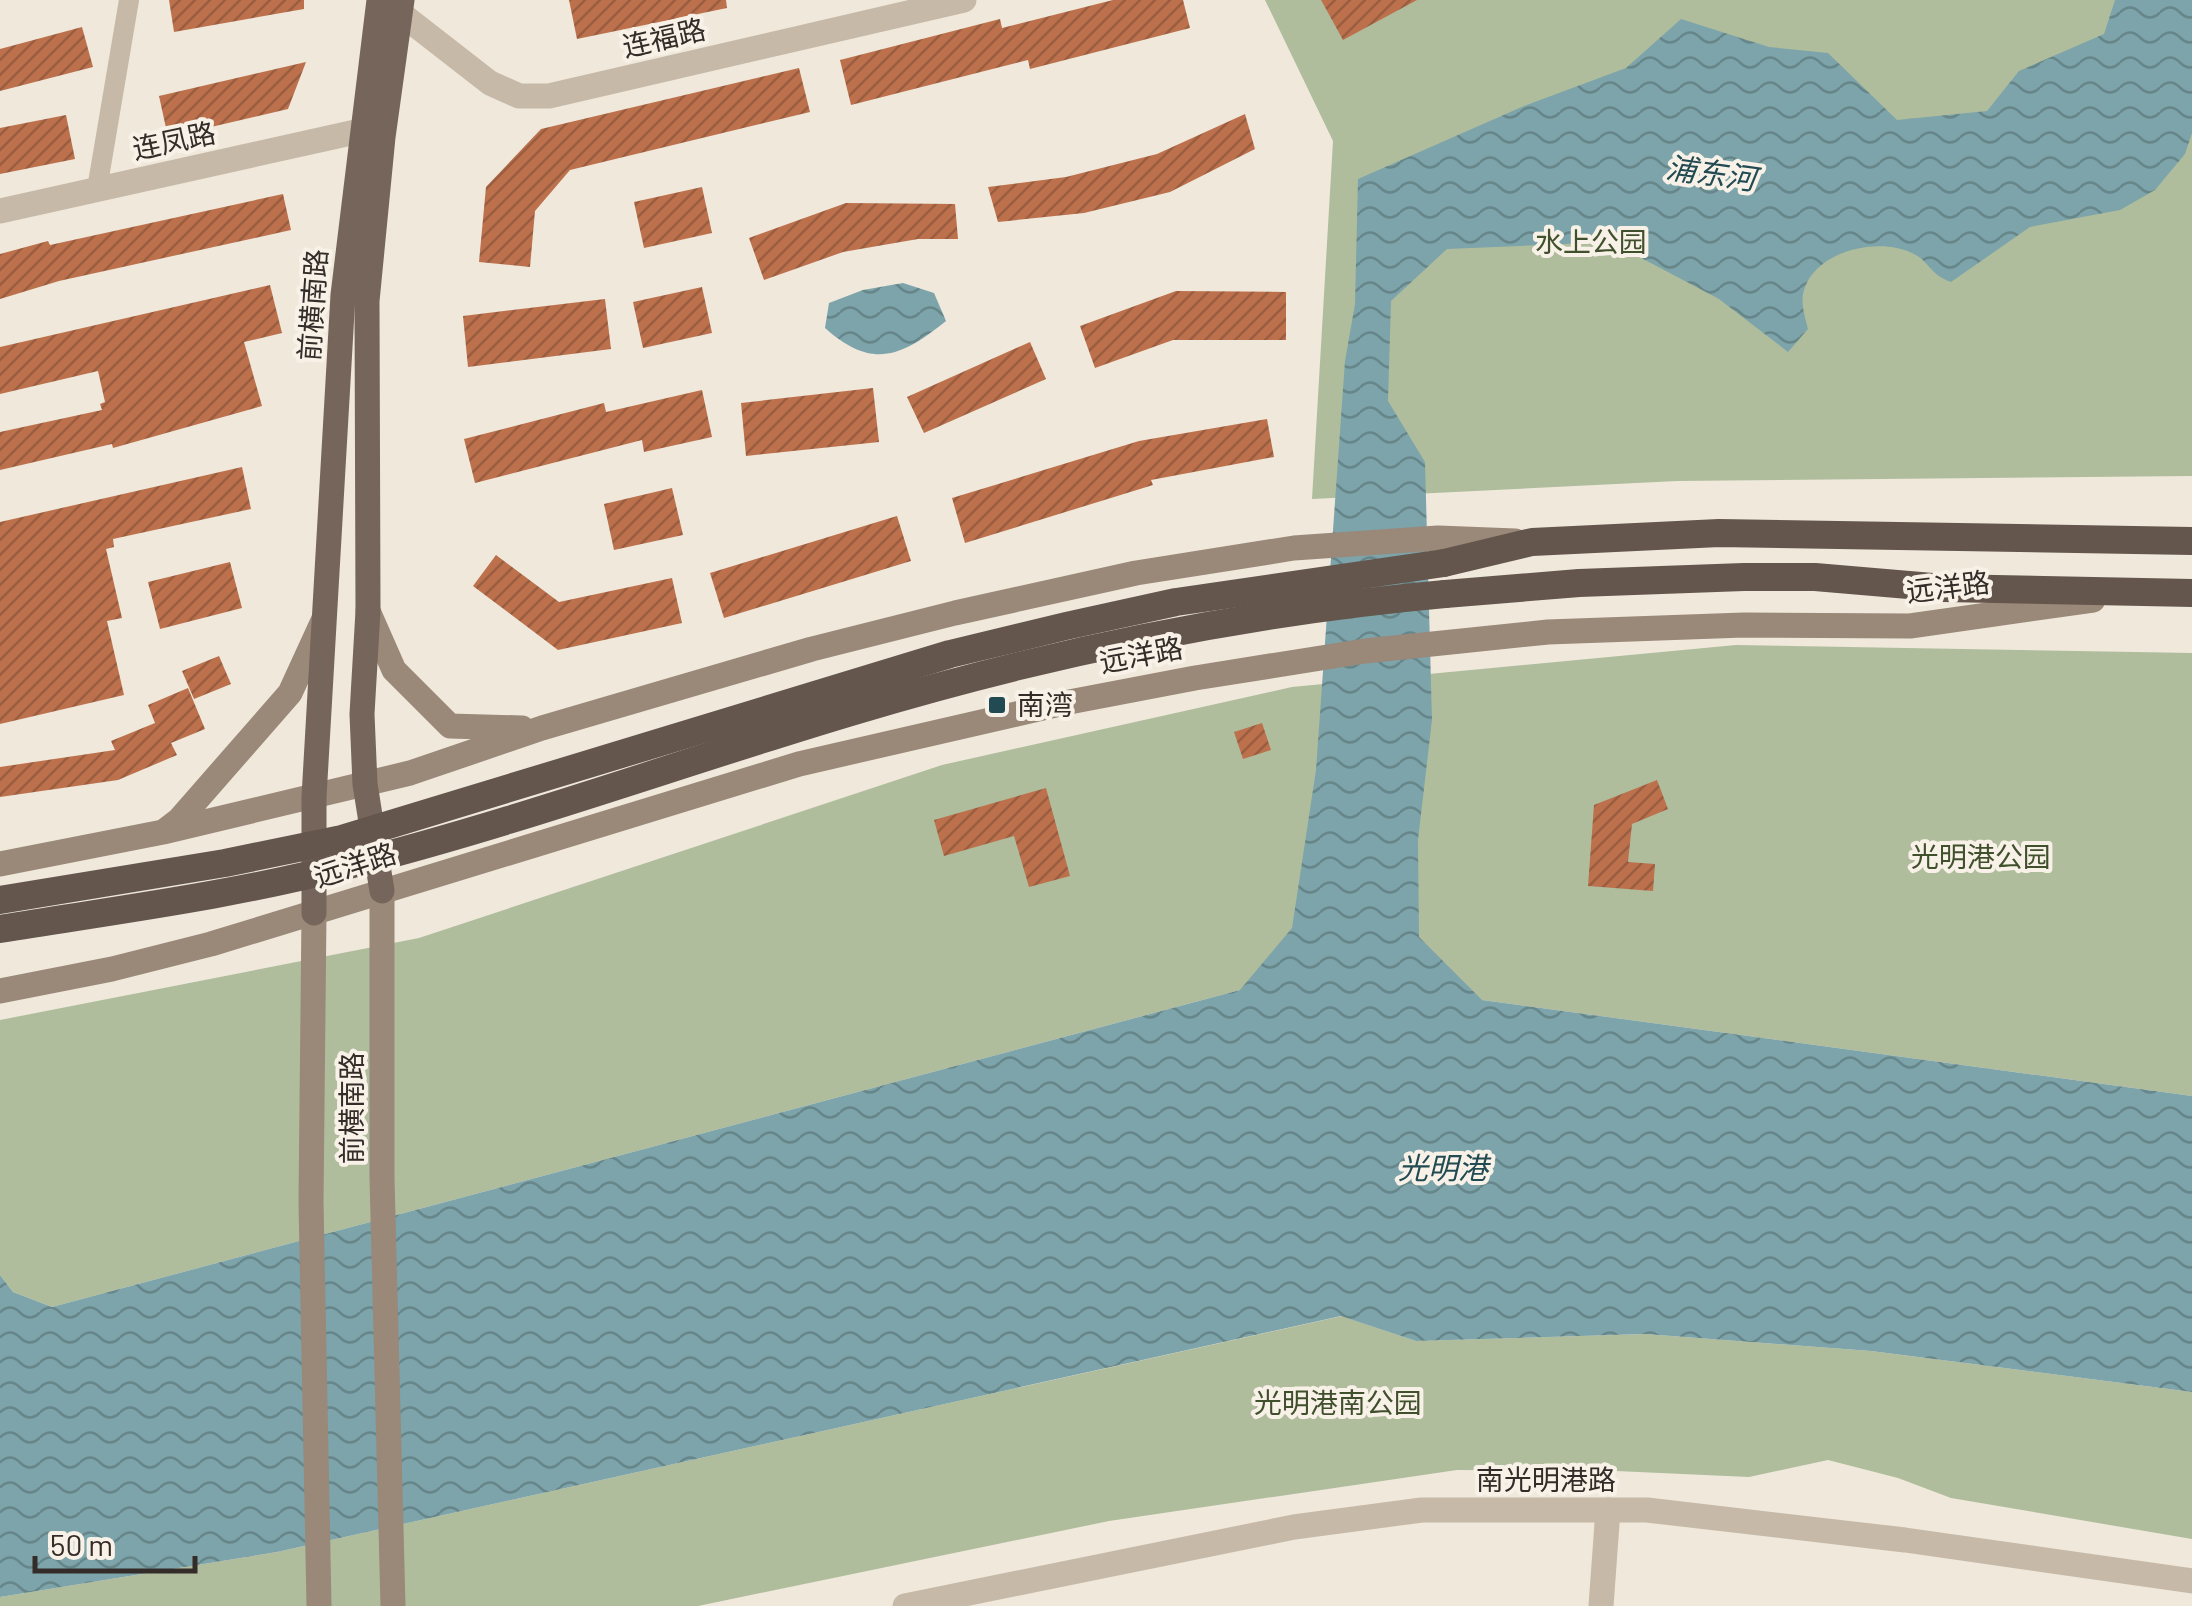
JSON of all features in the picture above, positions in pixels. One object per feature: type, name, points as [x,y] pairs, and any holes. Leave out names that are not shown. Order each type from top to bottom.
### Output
[{"type":"highway","name":"远洋路","points":[[1441,551],[1532,542],[1720,533],[2192,541]]},
{"type":"highway","points":[[0,900],[225,863],[342,839],[950,654],[1066,626],[1441,551]]},
{"type":"highway","name":"远洋路","points":[[0,929],[228,891],[347,866],[872,706],[1069,654],[1294,612],[1579,583],[1744,577],[1815,577],[1944,588],[2192,593]]},
{"type":"main road","name":"前横南路","points":[[319,1606],[311,1202],[314,797],[342,295],[360,131],[394,4]]},
{"type":"main road","name":"前横南路","points":[[394,4],[368,301],[368,612],[362,714],[365,784],[382,890],[382,1178],[394,1606]]},
{"type":"main road","name":"远洋路","points":[[0,864],[163,832],[410,773],[542,728],[812,649],[955,613],[1154,570],[1294,548],[1441,551]]},
{"type":"main road","name":"远洋路","points":[[0,990],[138,963],[730,783],[870,746],[1064,703],[1300,660],[1443,642],[1648,627],[1910,626],[2148,592]]},
{"type":"main road","name":"前横南路","points":[[368,612],[394,670],[450,726],[542,728]]},
{"type":"main road","name":"前横南路","points":[[163,832],[179,820],[290,694],[325,616]]},
{"type":"street","points":[[97,189],[128,0]]},
{"type":"street","name":"连福路","points":[[394,4],[490,84],[518,96],[549,96],[964,0]]},
{"type":"street","name":"连凤路","points":[[0,212],[360,131]]},
{"type":"street","name":"南光明港路","points":[[905,1606],[1294,1527],[1422,1510],[1647,1510],[1905,1540],[2192,1581]]},
{"type":"street","points":[[1601,1606],[1608,1510]]},
{"type":"green space","name":"水上公园","points":[[1265,0],[2192,0],[2192,476],[1677,481],[1312,499],[1333,141]]},
{"type":"green space","name":"光明港公园","points":[[1736,645],[2192,653],[2192,1096],[1482,1000],[1240,990],[52,1307],[13,1292],[0,1275],[0,1020],[419,938],[942,765],[1292,687]]},
{"type":"green space","name":"光明港南公园","points":[[1342,1316],[1416,1341],[1645,1334],[1871,1351],[2192,1392],[2192,1539],[1951,1498],[1898,1478],[1828,1460],[1749,1477],[1457,1470],[1109,1521],[698,1606],[0,1606],[0,1597],[277,1552]]},
{"type":"water","name":"光明港","points":[[2115,0],[2192,0],[2192,133],[2185,154],[2155,190],[2120,210],[2030,227],[1951,282],[1919,257],[1900,249],[1867,247],[1835,256],[1821,265],[1804,290],[1803,310],[1808,329],[1788,352],[1719,299],[1611,242],[1447,249],[1391,301],[1388,401],[1425,462],[1432,720],[1418,840],[1419,937],[1482,1000],[2192,1096],[2192,1392],[1871,1351],[1645,1334],[1416,1341],[1341,1316],[277,1552],[0,1597],[0,1275],[13,1292],[52,1307],[1240,990],[1292,928],[1316,770],[1345,361],[1355,304],[1358,179],[1524,106],[1626,68],[1681,19],[1769,47],[1828,53],[1897,120],[1987,111],[2019,71],[2104,34]]},
{"type":"water","points":[[903,283],[934,293],[946,321],[915,343],[886,354],[872,354],[857,350],[825,328],[829,303],[863,290]]},
{"type":"building","points":[[169,0],[304,0],[304,9],[174,32]]},
{"type":"building","points":[[569,0],[726,0],[727,8],[577,39]]},
{"type":"building","points":[[1113,0],[1183,0],[1190,28],[1030,69],[1028,60],[851,105],[840,60],[1000,19],[1002,28]]},
{"type":"building","points":[[1321,0],[1417,0],[1343,40]]},
{"type":"building","points":[[82,27],[93,67],[0,91],[0,49]]},
{"type":"building","points":[[306,62],[288,109],[168,137],[159,96]]},
{"type":"building","points":[[799,68],[810,112],[570,170],[535,211],[530,267],[479,262],[486,187],[541,129]]},
{"type":"building","points":[[1245,114],[1255,149],[1170,192],[1084,213],[998,222],[988,187],[1066,177],[1157,154]]},
{"type":"building","points":[[66,115],[75,159],[0,174],[0,128]]},
{"type":"building","points":[[702,187],[712,233],[644,248],[634,202]]},
{"type":"building","points":[[283,194],[291,230],[59,281],[0,299],[0,254]]},
{"type":"building","points":[[846,203],[955,204],[958,239],[918,239],[843,252],[764,280],[749,238]]},
{"type":"building","points":[[270,285],[282,333],[244,342],[262,406],[113,448],[112,444],[0,470],[0,432],[102,410],[100,404],[105,402],[98,371],[0,394],[0,347]]},
{"type":"building","points":[[702,287],[712,333],[643,348],[633,302]]},
{"type":"building","points":[[1176,291],[1286,292],[1286,340],[1173,340],[1095,368],[1080,326]]},
{"type":"building","points":[[605,299],[611,349],[468,367],[463,316]]},
{"type":"building","points":[[1030,342],[1046,379],[924,433],[907,397]]},
{"type":"building","points":[[873,388],[879,442],[746,456],[741,403]]},
{"type":"building","points":[[702,390],[712,437],[644,452],[642,440],[475,483],[464,439],[604,403],[606,412]]},
{"type":"building","points":[[1267,419],[1274,457],[1151,480],[1153,485],[965,543],[952,498],[1139,441]]},
{"type":"building","points":[[242,467],[251,509],[113,539],[114,547],[106,549],[122,618],[107,621],[124,695],[0,724],[0,522]]},
{"type":"building","points":[[672,488],[683,535],[614,550],[604,504]]},
{"type":"building","points":[[897,516],[911,561],[724,618],[710,573]]},
{"type":"building","points":[[496,555],[559,602],[672,578],[682,623],[558,650],[473,586]]},
{"type":"building","points":[[230,562],[242,608],[160,629],[148,582]]},
{"type":"building","points":[[219,656],[231,684],[194,699],[182,671]]},
{"type":"building","points":[[188,688],[205,729],[171,743],[177,755],[118,780],[0,797],[0,767],[115,750],[111,741],[155,723],[148,705]]},
{"type":"building","points":[[1262,723],[1271,750],[1243,759],[1234,732]]},
{"type":"building","points":[[1657,780],[1668,809],[1632,824],[1628,862],[1655,864],[1653,891],[1588,886],[1594,805]]},
{"type":"building","points":[[1046,788],[1070,876],[1029,887],[1014,836],[944,856],[934,820]]},
{"type":"place","name":"南湾","points":[[997,705]]},
{"type":"water label","name":"浦东河","points":[[1711,174]]}]
